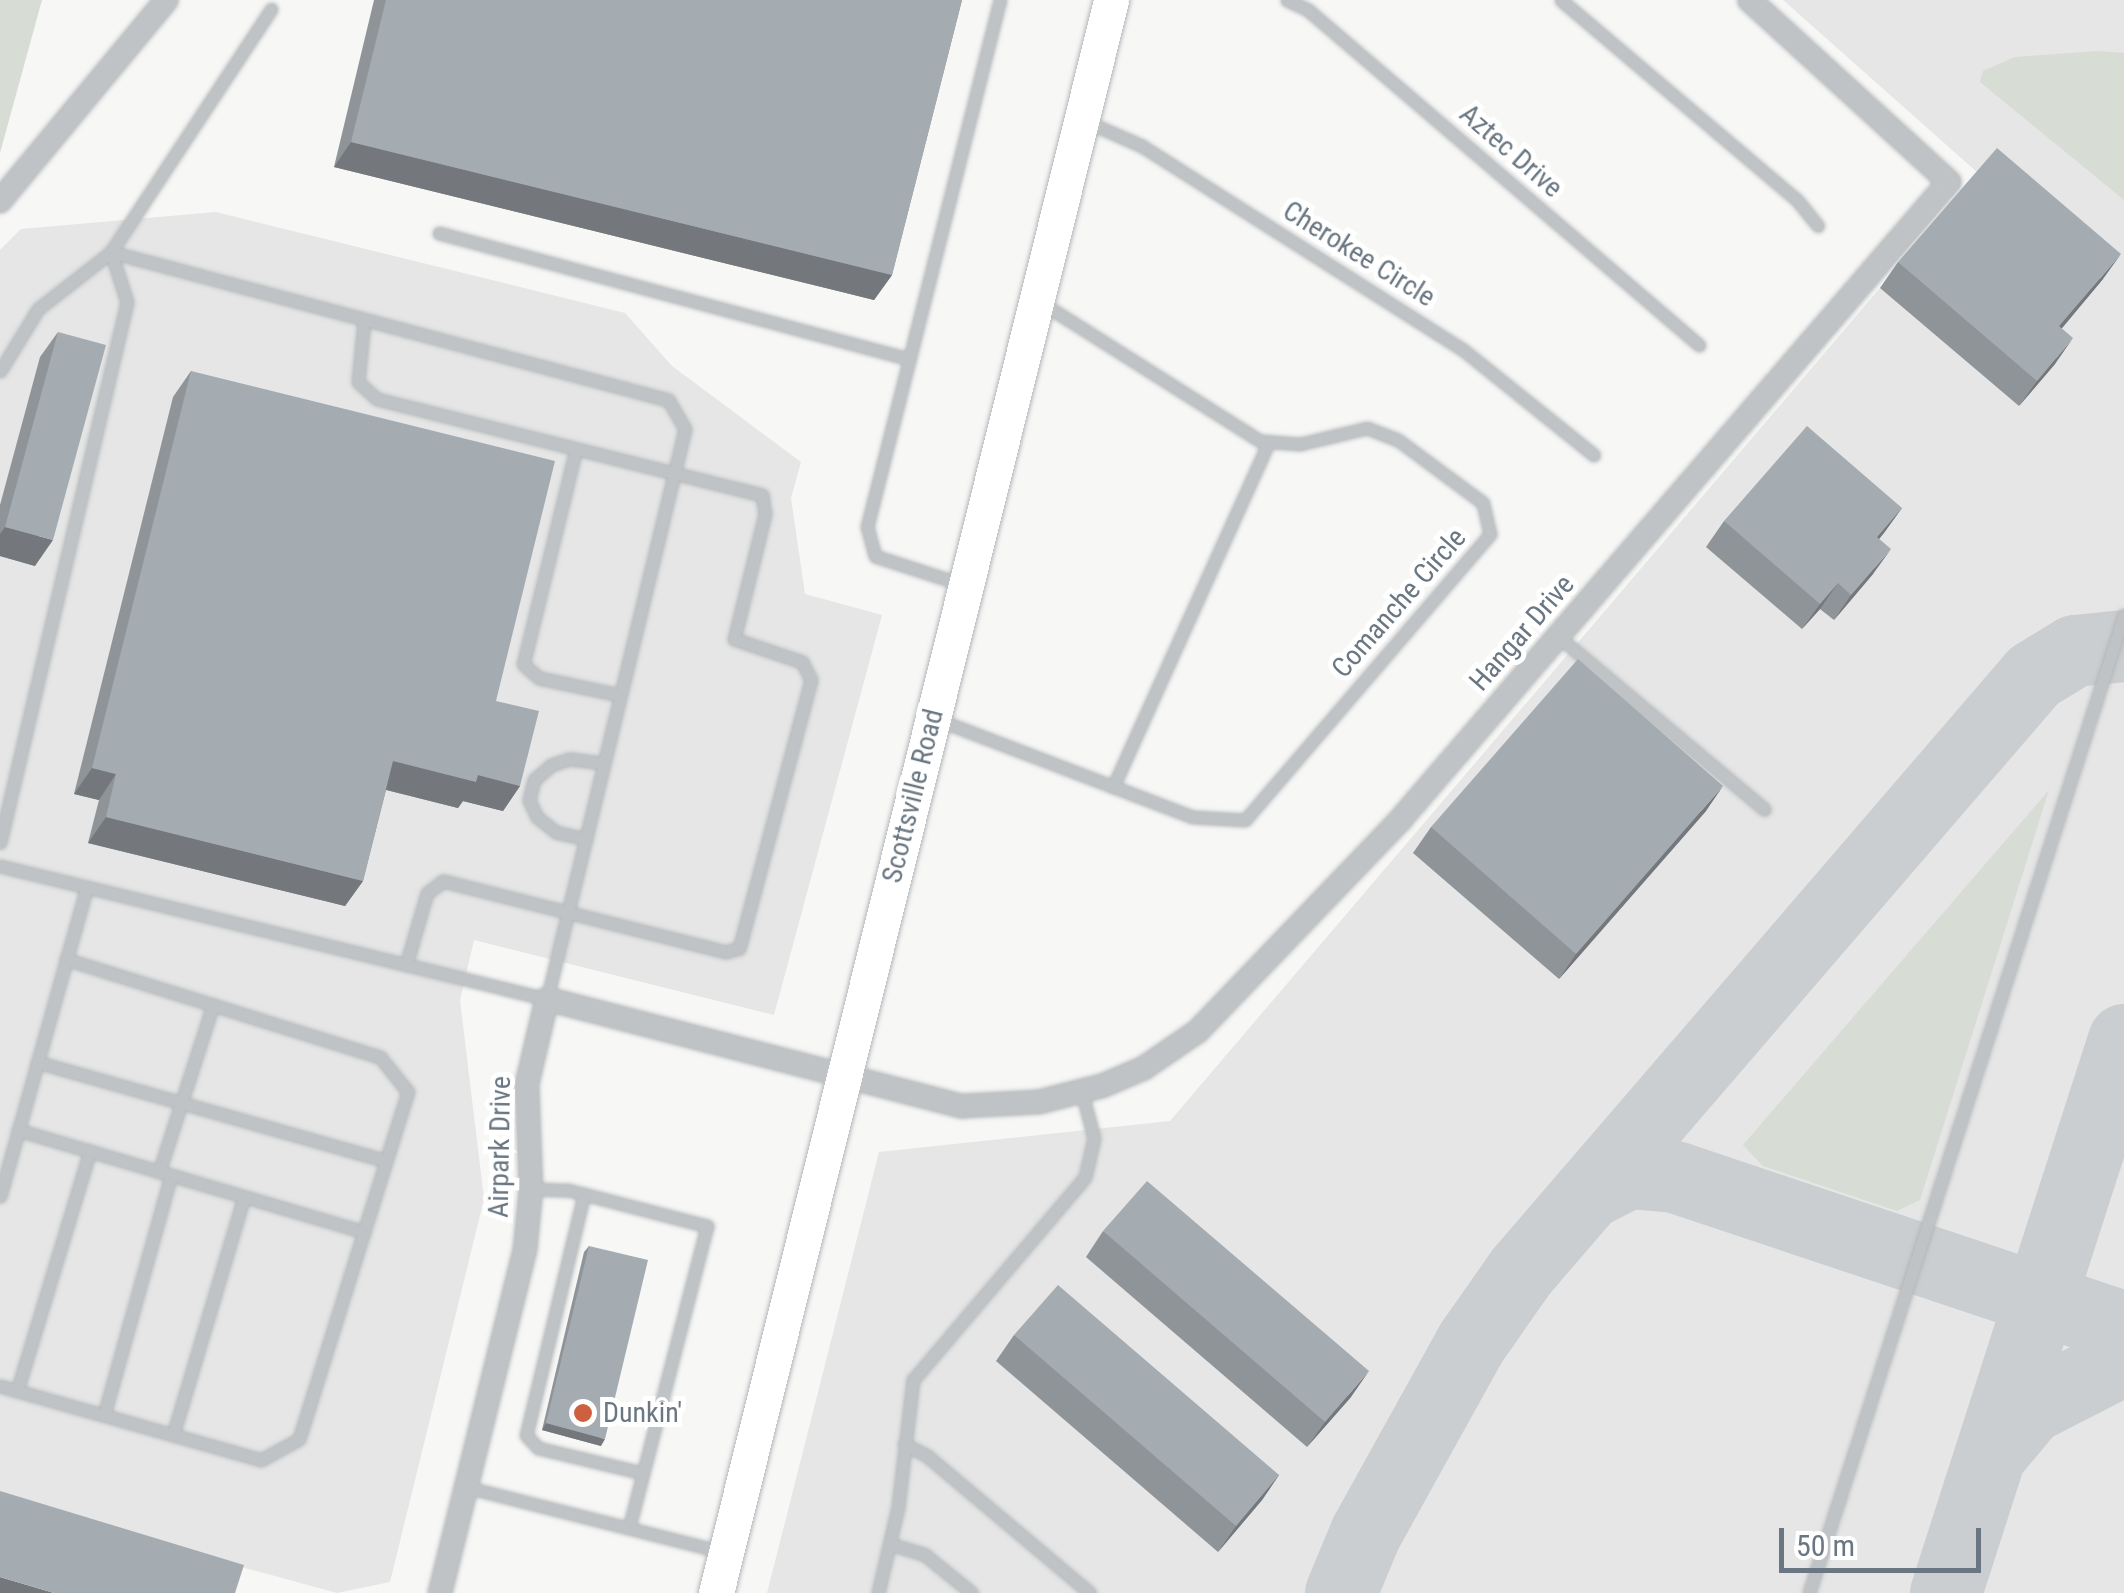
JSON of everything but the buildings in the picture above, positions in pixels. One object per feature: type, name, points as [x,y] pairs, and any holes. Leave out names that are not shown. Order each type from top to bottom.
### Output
[{"type":"main road","name":"Scottsville Road","points":[[716,1593],[1110,0]]},
{"type":"street","points":[[0,200],[166,0]]},
{"type":"street","name":"Hangar Drive","points":[[843,1077],[962,1106],[1082,1093],[1154,1062],[1219,1012],[1402,818],[1949,182],[1750,0]]},
{"type":"street","points":[[546,999],[843,1077]]},
{"type":"street","name":"Airpark Drive","points":[[440,1593],[523,1260],[531,1189],[526,1098],[546,999]]},
{"type":"lane","points":[[965,586],[875,556],[867,527],[1000,0]]},
{"type":"lane","name":"Aztec Drive","points":[[1287,0],[1308,10],[1699,344]]},
{"type":"lane","points":[[1561,0],[1797,200],[1818,226]]},
{"type":"lane","points":[[0,371],[38,308],[67,280],[111,252],[270,9]]},
{"type":"lane","name":"Cherokee Circle","points":[[1081,120],[1142,146],[1462,349],[1594,455]]},
{"type":"lane","points":[[439,234],[910,358]]},
{"type":"lane","points":[[0,866],[546,999],[685,429],[668,400],[111,252]]},
{"type":"lane","points":[[0,842],[127,302],[111,252]]},
{"type":"lane","points":[[1036,299],[1269,442],[1112,787]]},
{"type":"lane","points":[[364,320],[356,373],[364,392],[762,496],[765,514],[734,640],[802,662],[811,680],[739,948],[726,952],[435,882],[406,965]]},
{"type":"lane","name":"Comanche Circle","points":[[932,717],[1192,817],[1245,820],[1490,534],[1483,503],[1398,440],[1367,428],[1300,444],[1269,442]]},
{"type":"lane","points":[[576,449],[523,664],[539,678],[620,695]]},
{"type":"lane","points":[[1809,1593],[2124,615]]},
{"type":"lane","points":[[1558,636],[1764,809]]},
{"type":"lane","points":[[586,838],[556,832],[529,800],[534,780],[550,765],[570,759],[604,763]]},
{"type":"lane","points":[[0,1196],[86,887]]},
{"type":"lane","points":[[0,1386],[261,1460],[300,1440],[408,1092],[380,1057],[66,959]]},
{"type":"lane","points":[[104,1415],[181,1103],[213,1005]]},
{"type":"lane","points":[[37,1062],[386,1161]]},
{"type":"lane","points":[[878,1593],[890,1544],[906,1404],[918,1371],[1085,1176],[1094,1138],[1082,1093]]},
{"type":"lane","points":[[18,1130],[364,1232]]},
{"type":"lane","points":[[17,1391],[90,1151]]},
{"type":"lane","points":[[531,1189],[584,1194],[707,1226],[629,1528]]},
{"type":"lane","points":[[584,1194],[526,1434],[538,1448],[643,1473]]},
{"type":"lane","points":[[173,1435],[244,1197]]},
{"type":"lane","points":[[904,1444],[926,1455],[1090,1593]]},
{"type":"lane","points":[[466,1487],[726,1553]]},
{"type":"lane","points":[[890,1544],[925,1555],[972,1593]]},
{"type":"shaded area","points":[[0,0],[42,0],[0,153]]},
{"type":"shaded area","points":[[1783,0],[2124,0],[2124,1593],[767,1593],[879,1152],[1170,1121],[1978,173]]},
{"type":"shaded area","points":[[2124,53],[2124,200],[1980,82],[1983,71],[2015,57]]},
{"type":"shaded area","points":[[216,212],[625,313],[672,366],[801,462],[791,498],[805,594],[882,615],[774,1015],[474,940],[460,1000],[484,1199],[390,1582],[337,1593],[0,1501],[0,250],[21,229]]},
{"type":"shaded area","points":[[2049,790],[1920,1200],[1897,1211],[1763,1166],[1743,1145]]},
{"type":"taxiway","points":[[1341,1593],[1366,1533],[1472,1342],[1521,1272],[2034,676],[2075,651],[2124,646]]},
{"type":"taxiway","points":[[1946,1593],[2124,1040]]},
{"type":"taxiway","points":[[1588,1194],[1629,1173],[1675,1177],[2124,1327]]},
{"type":"taxiway","points":[[1994,1451],[2030,1408],[2124,1360]]},
{"type":"place","name":"Dunkin'","points":[[583,1413]]}]
